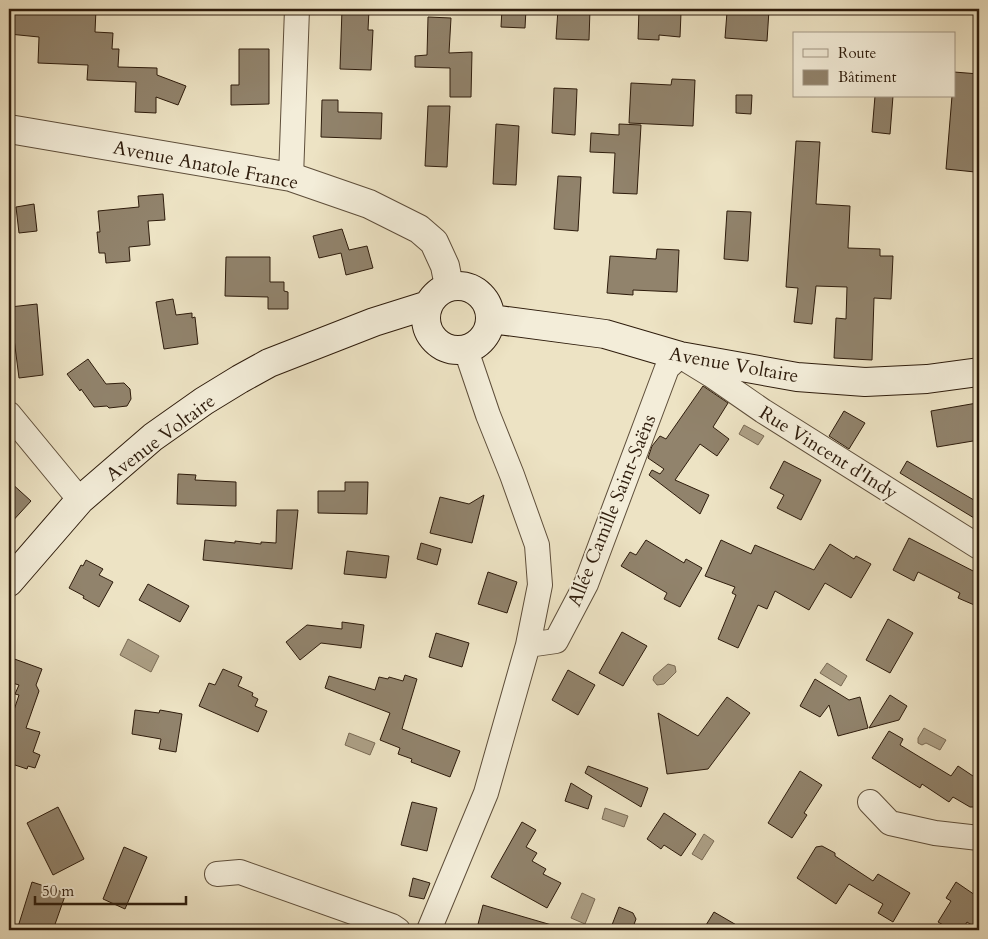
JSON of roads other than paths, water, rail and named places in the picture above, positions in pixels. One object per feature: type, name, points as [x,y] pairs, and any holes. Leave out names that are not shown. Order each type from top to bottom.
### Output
[{"type":"main road","name":"Avenue Anatole France","points":[[9,129],[291,177],[369,204],[419,229],[434,242],[441,256],[449,286]]},
{"type":"main road","points":[[449,286],[469,287],[485,299],[490,308],[489,329],[484,338],[466,350],[446,348],[436,342],[426,324],[428,305],[433,296],[449,286]]},
{"type":"main road","name":"Avenue Voltaire","points":[[9,582],[80,500],[153,437],[233,383],[269,363],[306,348],[374,322],[428,305]]},
{"type":"main road","name":"Avenue Voltaire","points":[[491,318],[605,334],[680,356],[797,377],[865,382],[928,379],[979,372]]},
{"type":"main road","name":"Avenue Voltaire","points":[[343,335],[395,329],[408,329],[430,334]]},
{"type":"street","points":[[291,177],[297,9]]},
{"type":"street","name":"Allée Camille Saint-Saëns","points":[[429,930],[486,793],[528,645],[540,585],[537,545],[488,415],[466,350]]},
{"type":"street","name":"Allée Camille Saint-Saëns","points":[[528,645],[556,641],[586,584],[667,368],[680,356]]},
{"type":"street","name":"Rue Vincent d'Indy","points":[[680,356],[763,411],[979,547]]},
{"type":"street","points":[[9,414],[80,500]]},
{"type":"street","points":[[870,802],[890,824],[935,833],[979,838]]},
{"type":"street","points":[[217,874],[240,872],[392,926],[398,930]]}]
